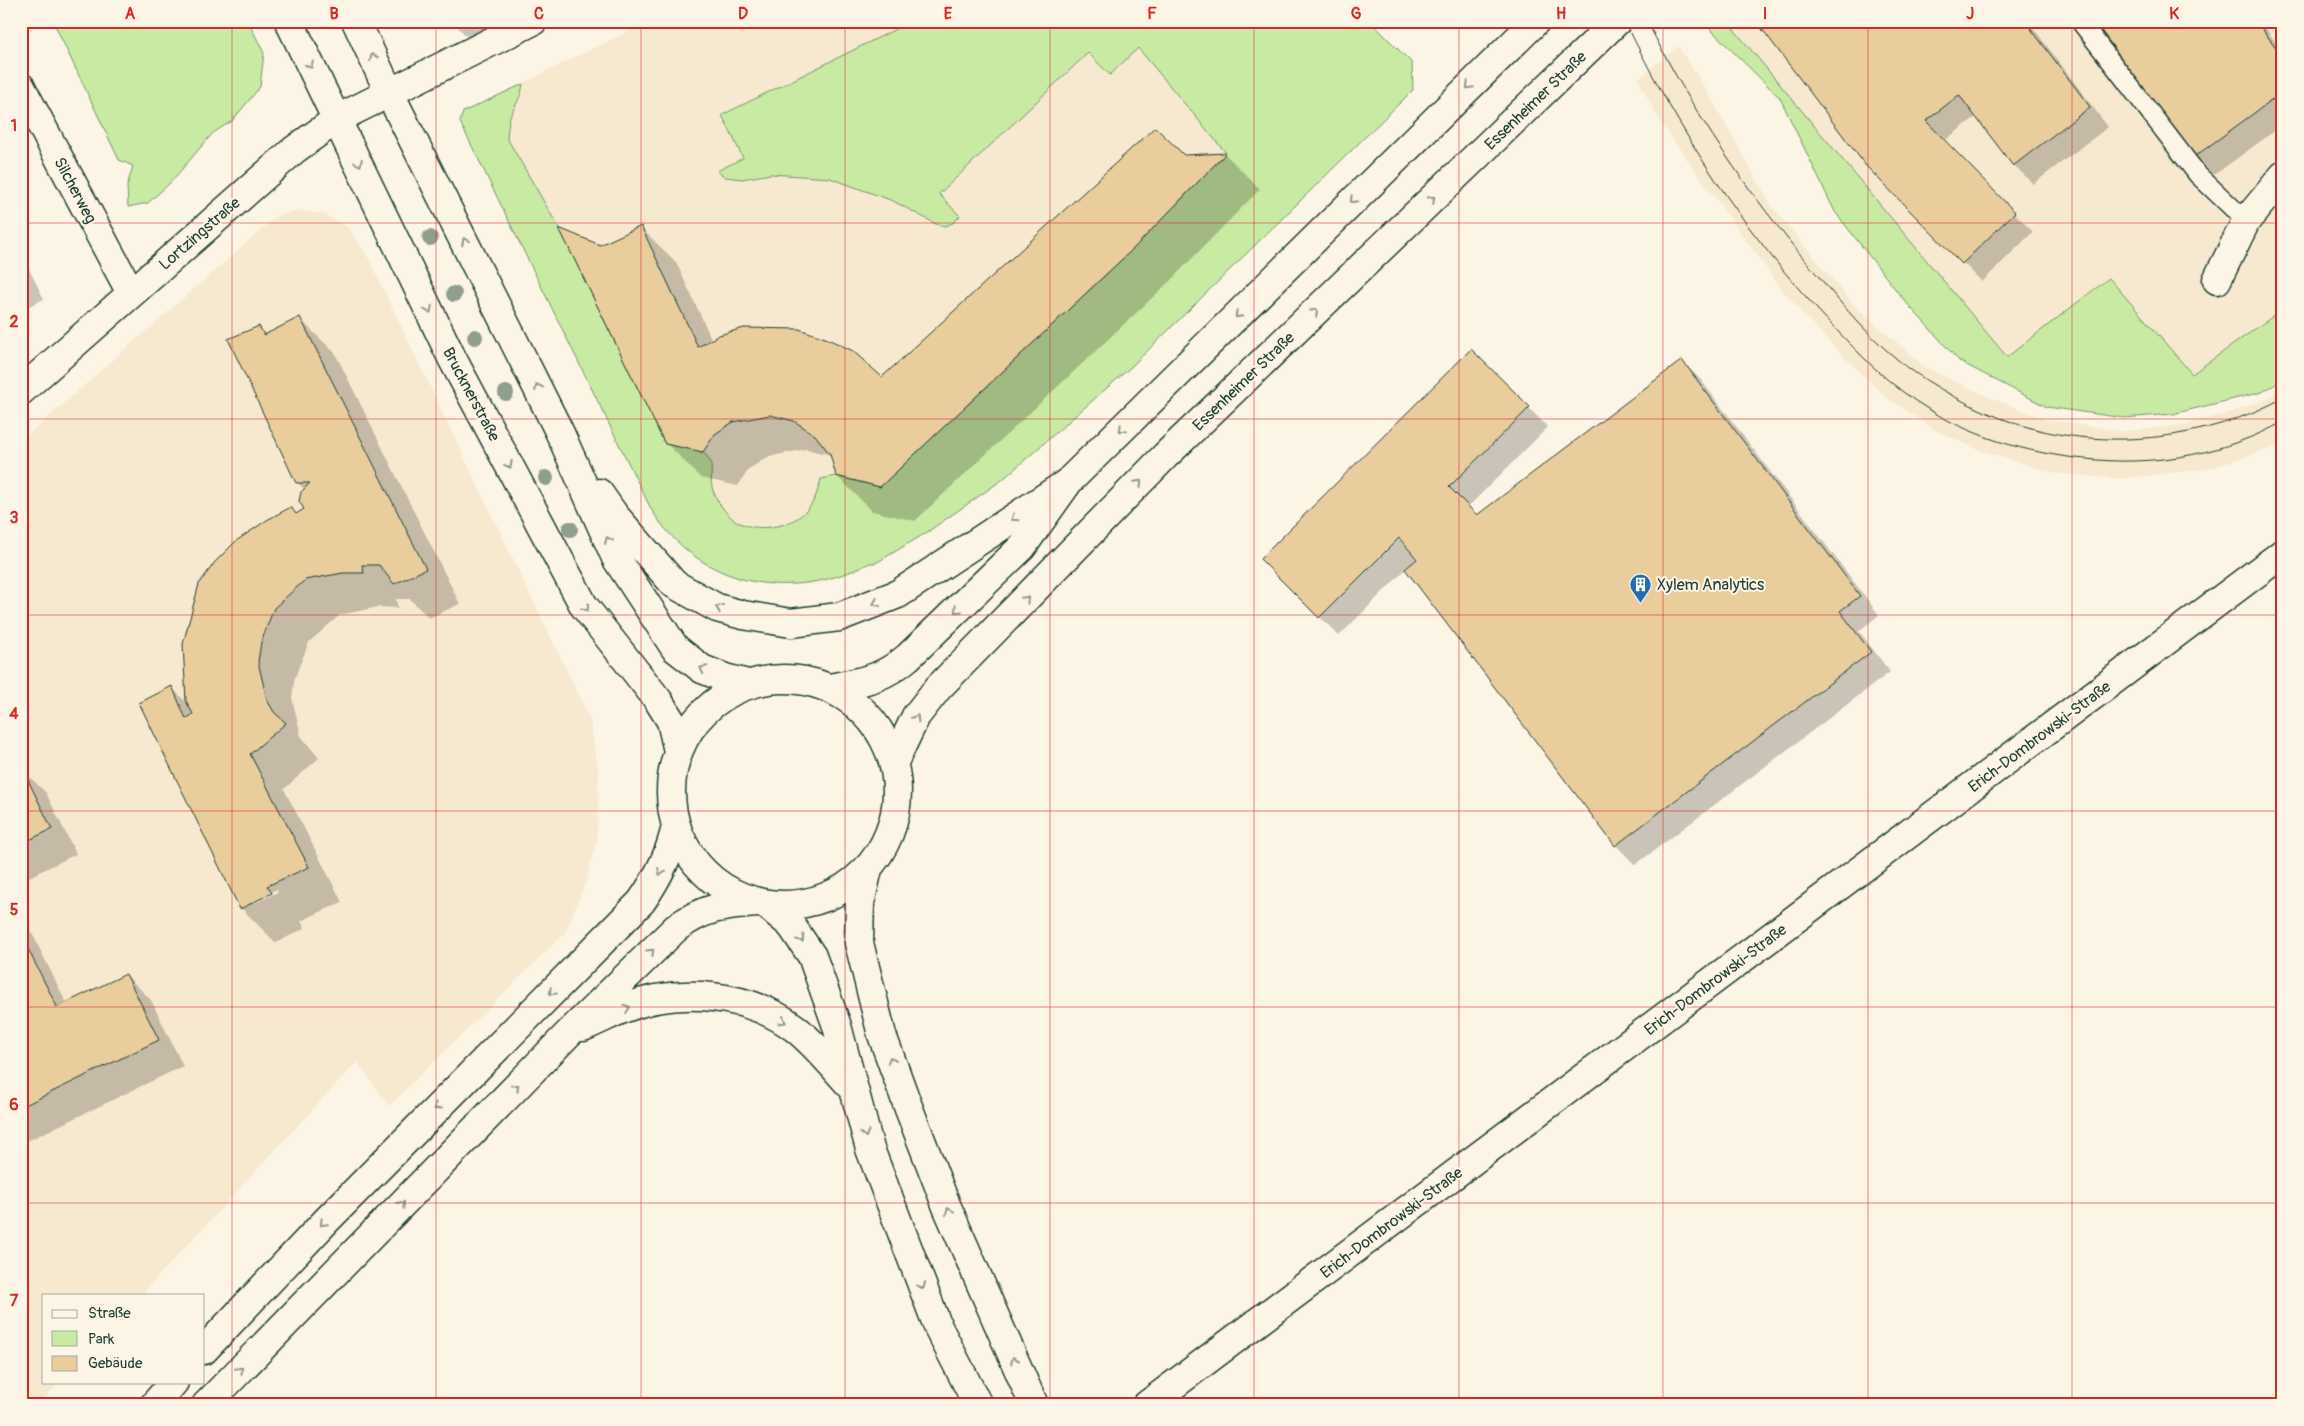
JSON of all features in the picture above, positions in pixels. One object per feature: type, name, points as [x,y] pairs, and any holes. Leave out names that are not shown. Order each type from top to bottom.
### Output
[{"type":"main road","name":"Brucknerstraße","points":[[289,21],[453,360],[584,606],[658,700],[671,721],[678,751]]},
{"type":"main road","points":[[356,21],[559,431],[616,558],[675,648],[702,669],[748,684]]},
{"type":"main road","name":"Lortzingstraße","points":[[21,391],[294,150],[338,119],[533,21]]},
{"type":"main road","points":[[830,688],[868,680],[892,671],[903,662],[1022,547],[1070,482],[1536,21]]},
{"type":"main road","name":"Essenheimer Straße","points":[[894,762],[916,716],[938,688],[1166,455],[1617,21]]},
{"type":"main road","name":"Silcherweg","points":[[21,86],[131,293]]},
{"type":"main road","points":[[2216,280],[2246,221],[2283,176]]},
{"type":"main road","points":[[559,431],[615,516],[674,584],[717,608],[743,615],[791,623],[838,617],[898,594],[1070,482]]},
{"type":"main road","name":"Erich-Dombrowski-Straße","points":[[1148,1405],[2283,553]]},
{"type":"main road","points":[[206,1405],[567,1035],[676,928],[692,916],[714,907],[762,904],[795,905],[822,900],[847,888],[868,869],[885,846],[895,819],[898,790],[894,762],[885,738],[870,718],[852,700],[830,688],[803,680],[776,679],[748,684],[726,695],[706,710],[690,729],[678,751],[672,776],[671,801],[676,826],[685,848],[698,867],[715,882],[735,894],[762,904],[792,925],[812,956],[837,1026],[870,1149],[935,1318],[978,1405]]},
{"type":"main road","points":[[205,1349],[326,1221],[641,902],[656,881],[665,862],[676,826]]},
{"type":"main road","points":[[868,869],[860,903],[859,943],[882,1035],[908,1109],[948,1207],[1034,1405]]},
{"type":"main road","points":[[567,1035],[626,1008],[658,999],[689,996],[719,997],[763,1009],[795,1028],[813,1044],[852,1087]]},
{"type":"main road","points":[[154,1405],[172,1384]]},
{"type":"lane","points":[[2080,21],[2198,175],[2246,221]]},
{"type":"shaded area","points":[[649,21],[1370,21],[1412,63],[857,570],[824,582],[766,584],[738,579],[718,570],[689,552],[660,524],[460,122],[463,112]]},
{"type":"shaded area","points":[[1727,21],[2283,21],[2283,309],[2192,374],[2109,278],[2007,358]]},
{"type":"shaded area","points":[[1678,46],[1705,88],[1773,208],[1854,305],[1925,367],[1987,396],[2047,420],[2123,431],[2177,426],[2225,414],[2265,400],[2283,388],[2283,441],[2270,449],[2207,469],[2119,479],[2052,473],[1979,450],[1935,430],[1882,394],[1825,338],[1783,291],[1660,122],[1638,79]]},
{"type":"shaded area","points":[[301,211],[324,214],[349,228],[366,253],[590,719],[599,776],[597,838],[587,879],[565,933],[389,1106],[357,1062],[142,1294],[42,1294],[42,1384],[58,1384],[39,1405],[21,1405],[21,441],[279,214]]},
{"type":"green space","points":[[53,21],[248,21],[264,53],[260,87],[232,121],[213,133],[170,183],[148,203],[128,207],[127,186],[133,166],[119,160]]},
{"type":"green space","points":[[912,21],[1370,21],[1412,63],[1413,90],[1132,366],[1002,480],[926,533],[876,563],[870,563],[840,575],[809,583],[779,584],[749,581],[721,571],[695,556],[671,536],[651,509],[460,122],[463,112],[523,84],[521,94],[509,119],[507,138],[559,228],[665,444],[693,449],[706,455],[711,465],[713,492],[721,506],[736,521],[744,525],[763,528],[783,525],[800,516],[810,507],[821,479],[836,476],[880,487],[1134,248],[1226,153],[1138,48],[1110,75],[1088,53],[939,194],[960,216],[953,223],[945,226],[936,224],[893,201],[830,178],[771,174],[742,179],[725,177],[717,171],[743,158],[722,115]]},
{"type":"green space","points":[[1702,21],[1727,21],[2007,357],[2109,278],[2192,374],[2283,309],[2283,380],[2262,392],[2173,414],[2124,418],[2047,407],[1959,361],[1903,299],[1835,212],[1780,98]]},
{"type":"building","points":[[1756,21],[2025,21],[2090,107],[2013,166],[1959,95],[1926,121],[2015,212],[1962,264],[1866,166]]},
{"type":"building","points":[[2094,21],[2256,21],[2283,57],[2283,92],[2194,157]]},
{"type":"building","points":[[1155,127],[1184,155],[1226,153],[1134,248],[880,487],[836,476],[830,454],[815,435],[794,421],[770,415],[733,422],[715,434],[703,452],[665,444],[559,228],[600,245],[641,226],[698,347],[719,335],[744,328],[799,329],[828,339],[853,351],[882,377]]},
{"type":"building","points":[[300,317],[426,569],[394,584],[379,565],[362,565],[364,573],[343,573],[305,580],[274,608],[261,642],[258,662],[267,700],[274,712],[286,723],[250,754],[309,867],[267,886],[272,893],[240,909],[139,703],[172,686],[186,719],[193,714],[186,701],[183,644],[199,584],[215,562],[236,541],[267,520],[291,507],[296,514],[304,509],[299,501],[301,492],[310,483],[296,483],[228,339],[259,326],[264,335]]},
{"type":"building","name":"Xylem Analytics","points":[[1471,349],[1530,407],[1449,487],[1477,515],[1682,360],[1860,596],[1840,611],[1871,652],[1615,846],[1405,569],[1417,559],[1399,538],[1319,618],[1260,559]]},
{"type":"building","points":[[21,766],[52,829],[21,844]]},
{"type":"building","points":[[21,935],[57,1007],[126,974],[159,1040],[21,1107]]},
{"type":"tram line","points":[[1625,21],[1667,102],[1691,141],[1716,180],[1770,254],[1799,289],[1864,358],[1888,380],[1928,409],[1967,429],[2010,445],[2053,455],[2121,461],[2169,458],[2216,449],[2239,442],[2283,422]]},
{"type":"tram line","points":[[1647,21],[1664,55],[1702,120],[1744,182],[1790,242],[1873,338],[1914,372],[1941,389],[1985,412],[2031,428],[2062,435],[2127,439],[2160,437],[2224,423],[2254,412],[2283,398]]},
{"type":"place","name":"Xylem Analytics","points":[[1641,603]]}]
